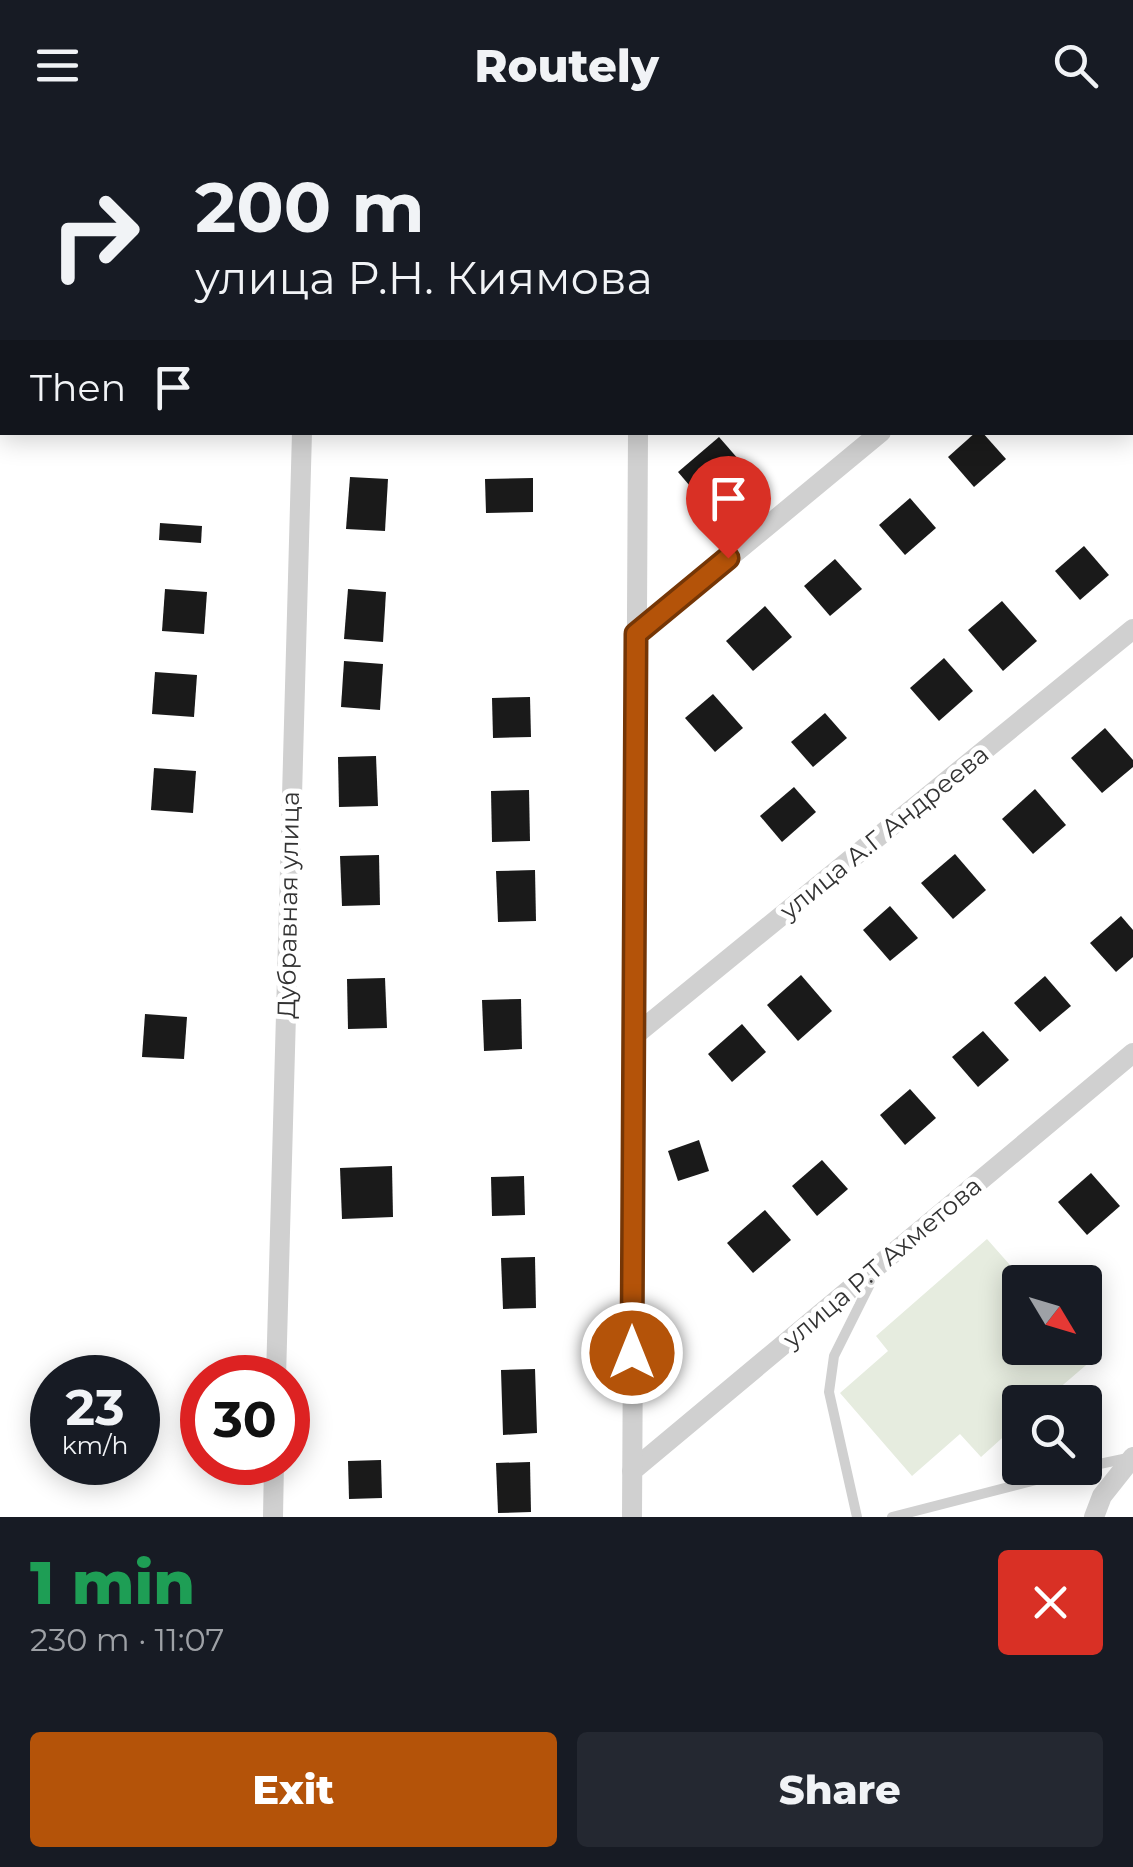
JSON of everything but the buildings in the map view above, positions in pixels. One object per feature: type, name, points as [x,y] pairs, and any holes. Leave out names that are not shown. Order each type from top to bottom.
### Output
[{"type":"street","name":"Дубравная улица","points":[[277,1355],[302,435]]},
{"type":"street","points":[[632,1517],[638,435]]},
{"type":"street","points":[[636,634],[877,435]]},
{"type":"street","name":"улица А.Г Андреева","points":[[634,1036],[1133,629]]},
{"type":"street","name":"улица Р.Т Ахметова","points":[[632,1472],[1133,1053]]},
{"type":"street","points":[[1094,1517],[1102,1496],[1133,1457]]},
{"type":"street","points":[[273,1517],[274,1485]]},
{"type":"lane","points":[[858,1517],[829,1392],[834,1356],[880,1265]]},
{"type":"lane","points":[[1102,1463],[1133,1457]]},
{"type":"lane","points":[[892,1517],[1015,1485]]},
{"type":"shaded area","points":[[987,1239],[1010,1265],[1002,1265],[1002,1365],[1086,1365],[1063,1385],[1002,1385],[1002,1438],[981,1457],[960,1434],[912,1476],[840,1393],[888,1351],[876,1336]]},
{"type":"route","points":[[632,1353],[636,634],[728,558]]}]
